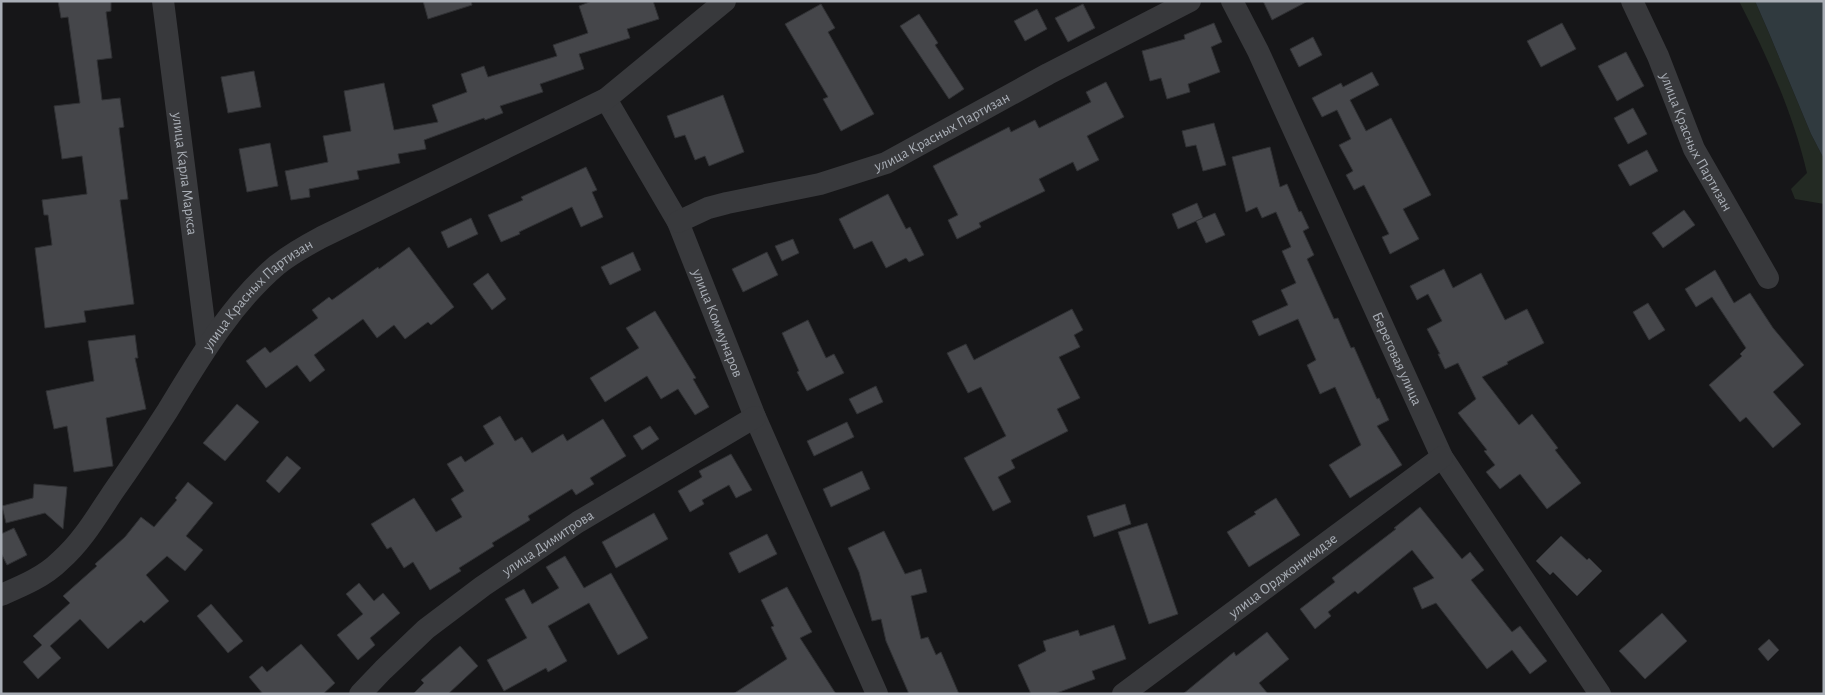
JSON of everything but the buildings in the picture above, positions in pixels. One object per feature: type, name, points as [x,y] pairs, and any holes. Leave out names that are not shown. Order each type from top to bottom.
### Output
[{"type":"street","name":"улица Карла Маркса","points":[[163,1],[207,346]]},
{"type":"street","points":[[606,99],[725,1]]},
{"type":"street","name":"улица Красных Партизан","points":[[678,222],[708,208],[820,184],[886,163],[1048,74],[1190,1]]},
{"type":"street","name":"Береговая улица","points":[[1232,1],[1258,51],[1442,457],[1600,694]]},
{"type":"street","name":"улица Красных Партизан","points":[[1632,1],[1658,56],[1694,150],[1768,278]]},
{"type":"street","name":"улица Красных Партизан","points":[[1,595],[23,586],[43,574],[59,563],[75,547],[146,445],[207,346],[251,290],[277,265],[322,236],[606,99]]},
{"type":"street","name":"улица Коммунаров","points":[[606,99],[678,222],[755,416],[877,694]]},
{"type":"street","name":"улица Димитрова","points":[[360,694],[382,670],[426,629],[483,586],[578,522],[755,416]]},
{"type":"street","name":"улица Орджоникидзе","points":[[1123,694],[1442,457]]},
{"type":"shaded area","points":[[1739,1],[1755,1],[1811,134],[1824,159],[1824,204],[1795,199],[1791,189],[1807,173],[1801,151],[1778,85]]},
{"type":"shaded area","points":[[1755,1],[1824,1],[1824,159],[1811,134]]}]
